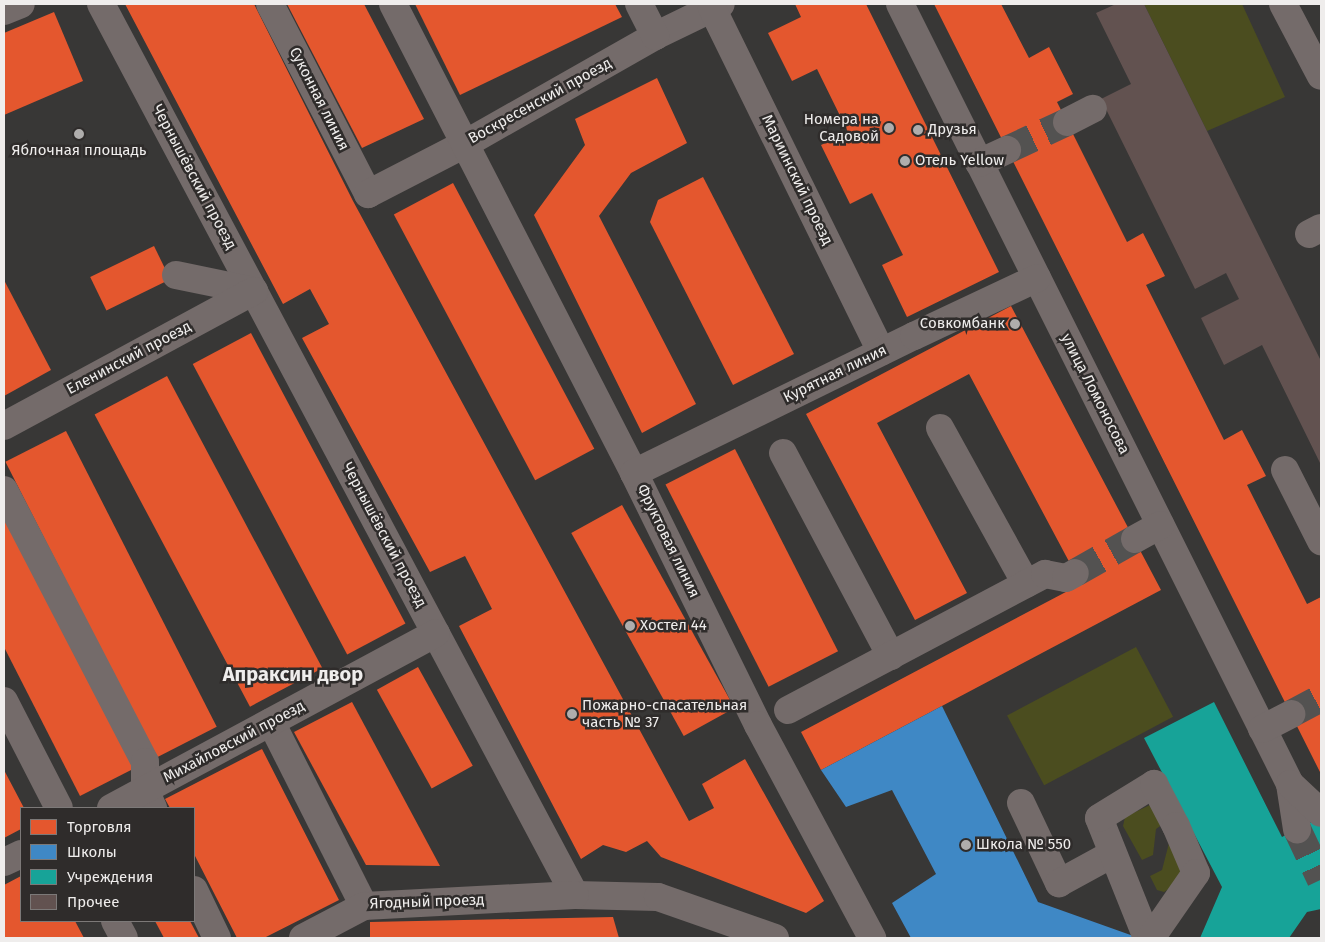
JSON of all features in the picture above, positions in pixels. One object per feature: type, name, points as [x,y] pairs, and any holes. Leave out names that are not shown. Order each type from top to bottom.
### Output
[{"type":"street","points":[[4,10],[21,4]]},
{"type":"street","name":"Чернышёвский проезд","points":[[101,4],[575,895]]},
{"type":"street","name":"Суконная линия","points":[[270,4],[368,194]]},
{"type":"street","name":"Фруктовая линия","points":[[393,4],[634,473],[758,725],[872,938]]},
{"type":"street","points":[[639,4],[655,36]]},
{"type":"street","name":"улица Ломоносова","points":[[900,4],[1290,784],[1297,829]]},
{"type":"street","points":[[1283,4],[1321,76]]},
{"type":"street","name":"Воскресенский проезд","points":[[368,194],[465,144],[655,36],[716,6]]},
{"type":"street","name":"Мариинский проезд","points":[[716,6],[881,352]]},
{"type":"street","points":[[1067,122],[1093,108]]},
{"type":"street","points":[[979,163],[1007,150]]},
{"type":"street","points":[[176,275],[254,291]]},
{"type":"street","name":"Курятная линия","points":[[634,473],[1037,278]]},
{"type":"street","name":"Еленинский проезд","points":[[4,426],[254,291]]},
{"type":"street","points":[[940,428],[1026,584]]},
{"type":"street","points":[[783,453],[891,656]]},
{"type":"street","points":[[1285,470],[1321,541]]},
{"type":"street","points":[[4,490],[145,762],[149,799]]},
{"type":"street","points":[[1135,539],[1160,525]]},
{"type":"street","points":[[788,710],[1045,574],[1066,578],[1075,573]]},
{"type":"street","name":"Михайловский проезд","points":[[115,807],[149,799],[271,722],[436,633]]},
{"type":"street","points":[[4,701],[58,807]]},
{"type":"street","points":[[1262,729],[1291,714]]},
{"type":"street","name":"Ягодный проезд","points":[[271,722],[364,906],[575,895]]},
{"type":"street","points":[[1154,784],[1176,826],[1196,873],[1149,938],[1112,854],[1099,818],[1154,784]]},
{"type":"street","name":"улица Ломоносова","points":[[1290,784],[1321,813]]},
{"type":"street","points":[[1021,803],[1059,883],[1112,854]]},
{"type":"street","points":[[4,862],[20,854]]},
{"type":"street","points":[[195,892],[217,938]]},
{"type":"street","points":[[575,895],[658,897],[764,937]]},
{"type":"street","points":[[303,938],[364,906]]},
{"type":"street","points":[[116,922],[124,938]]},
{"type":"green space","points":[[1144,4],[1242,4],[1285,97],[1207,131]]},
{"type":"green space","points":[[1136,647],[1173,717],[1044,785],[1007,716]]},
{"type":"green space","points":[[1152,804],[1163,824],[1156,829],[1153,855],[1142,860],[1123,826],[1125,817]]},
{"type":"green space","points":[[1169,843],[1184,879],[1164,892],[1157,890],[1150,876],[1162,870]]},
{"type":"building: Торговля","points":[[125,4],[254,4],[353,201],[689,821],[714,808],[702,784],[745,759],[824,901],[806,913],[661,857],[647,841],[626,852],[603,845],[581,859],[459,626],[492,609],[465,556],[430,572],[302,338],[329,324],[310,289],[283,304]]},
{"type":"building: Торговля","points":[[287,4],[364,4],[424,119],[362,148]]},
{"type":"building: Торговля","points":[[415,4],[615,4],[622,17],[460,95]]},
{"type":"building: Торговля","points":[[795,4],[866,4],[999,272],[907,317],[882,265],[903,255],[872,193],[850,204],[821,145],[848,132],[817,69],[792,81],[768,33],[801,17]]},
{"type":"building: Торговля","points":[[934,4],[1001,4],[1029,58],[1049,47],[1073,94],[1057,102],[1127,242],[1143,233],[1165,276],[1146,285],[1224,440],[1242,430],[1266,476],[1247,485],[1307,604],[1321,597],[1321,774]]},
{"type":"building: Торговля","points":[[54,12],[83,81],[4,115],[4,33]]},
{"type":"building: Торговля","points":[[657,78],[687,143],[631,173],[599,216],[696,404],[642,433],[534,215],[585,145],[575,119]]},
{"type":"building: Торговля","points":[[703,177],[794,354],[733,385],[650,222],[658,200]]},
{"type":"building: Торговля","points":[[453,183],[594,449],[535,480],[394,214]]},
{"type":"building: Торговля","points":[[154,246],[170,279],[106,310],[90,277]]},
{"type":"building: Торговля","points":[[4,280],[51,370],[4,396]]},
{"type":"building: Торговля","points":[[1011,306],[1161,590],[821,770],[801,732],[1081,584],[969,374],[877,423],[967,593],[915,620],[806,414]]},
{"type":"building: Торговля","points":[[251,333],[405,623],[347,654],[193,364]]},
{"type":"building: Торговля","points":[[167,376],[322,668],[250,707],[95,414]]},
{"type":"building: Торговля","points":[[66,431],[217,727],[156,758],[5,462]]},
{"type":"building: Торговля","points":[[735,449],[838,651],[769,687],[666,484]]},
{"type":"building: Торговля","points":[[622,505],[734,708],[684,736],[571,533]]},
{"type":"building: Торговля","points":[[4,514],[135,768],[80,796],[4,647]]},
{"type":"building: Торговля","points":[[418,667],[473,766],[432,789],[377,690]]},
{"type":"building: Торговля","points":[[352,702],[440,866],[366,865],[294,732]]},
{"type":"building: Торговля","points":[[262,749],[339,900],[264,938],[237,938],[195,856],[195,807],[169,807],[165,799]]},
{"type":"building: Торговля","points":[[4,770],[23,807],[20,807],[20,830],[4,838]]},
{"type":"building: Торговля","points":[[20,877],[20,922],[76,922],[84,938],[4,938],[4,885]]},
{"type":"building: Торговля","points":[[613,917],[619,938],[370,938],[370,922]]},
{"type":"building: Торговля","points":[[156,922],[191,922],[199,938],[164,938]]},
{"type":"building: Школы","name":"Школа № 550","points":[[942,706],[1038,902],[1139,938],[911,938],[892,903],[936,874],[892,790],[846,807],[821,770]]},
{"type":"building: Учреждения","points":[[1214,702],[1282,837],[1321,817],[1321,909],[1307,912],[1289,938],[1200,938],[1222,887],[1144,738]]},
{"type":"building: Прочее","points":[[1116,4],[1144,4],[1321,361],[1321,465],[1262,345],[1224,365],[1201,318],[1239,299],[1226,273],[1195,289],[1101,99],[1131,84],[1096,13]]},
{"type":"tunnel","points":[[1007,150],[1067,122]]},
{"type":"tunnel","points":[[1075,573],[1135,539]]},
{"type":"tunnel","points":[[1291,714],[1321,698]]},
{"type":"tunnel","points":[[1297,829],[1321,880]]},
{"type":"place","name":"Номера на Садовой","points":[[889,128]]},
{"type":"place","name":"Друзья","points":[[918,130]]},
{"type":"place","name":"Яблочная площадь","points":[[79,134]]},
{"type":"place","name":"Отель Yellow","points":[[905,161]]},
{"type":"place","name":"Совкомбанк","points":[[1015,324]]},
{"type":"place","name":"Хостел 44","points":[[630,626]]},
{"type":"place","name":"Пожарно-спасательная часть № 37","points":[[572,714]]},
{"type":"place","name":"Школа № 550","points":[[966,845]]},
{"type":"district","name":"Апраксин двор","points":[[293,674]]}]
